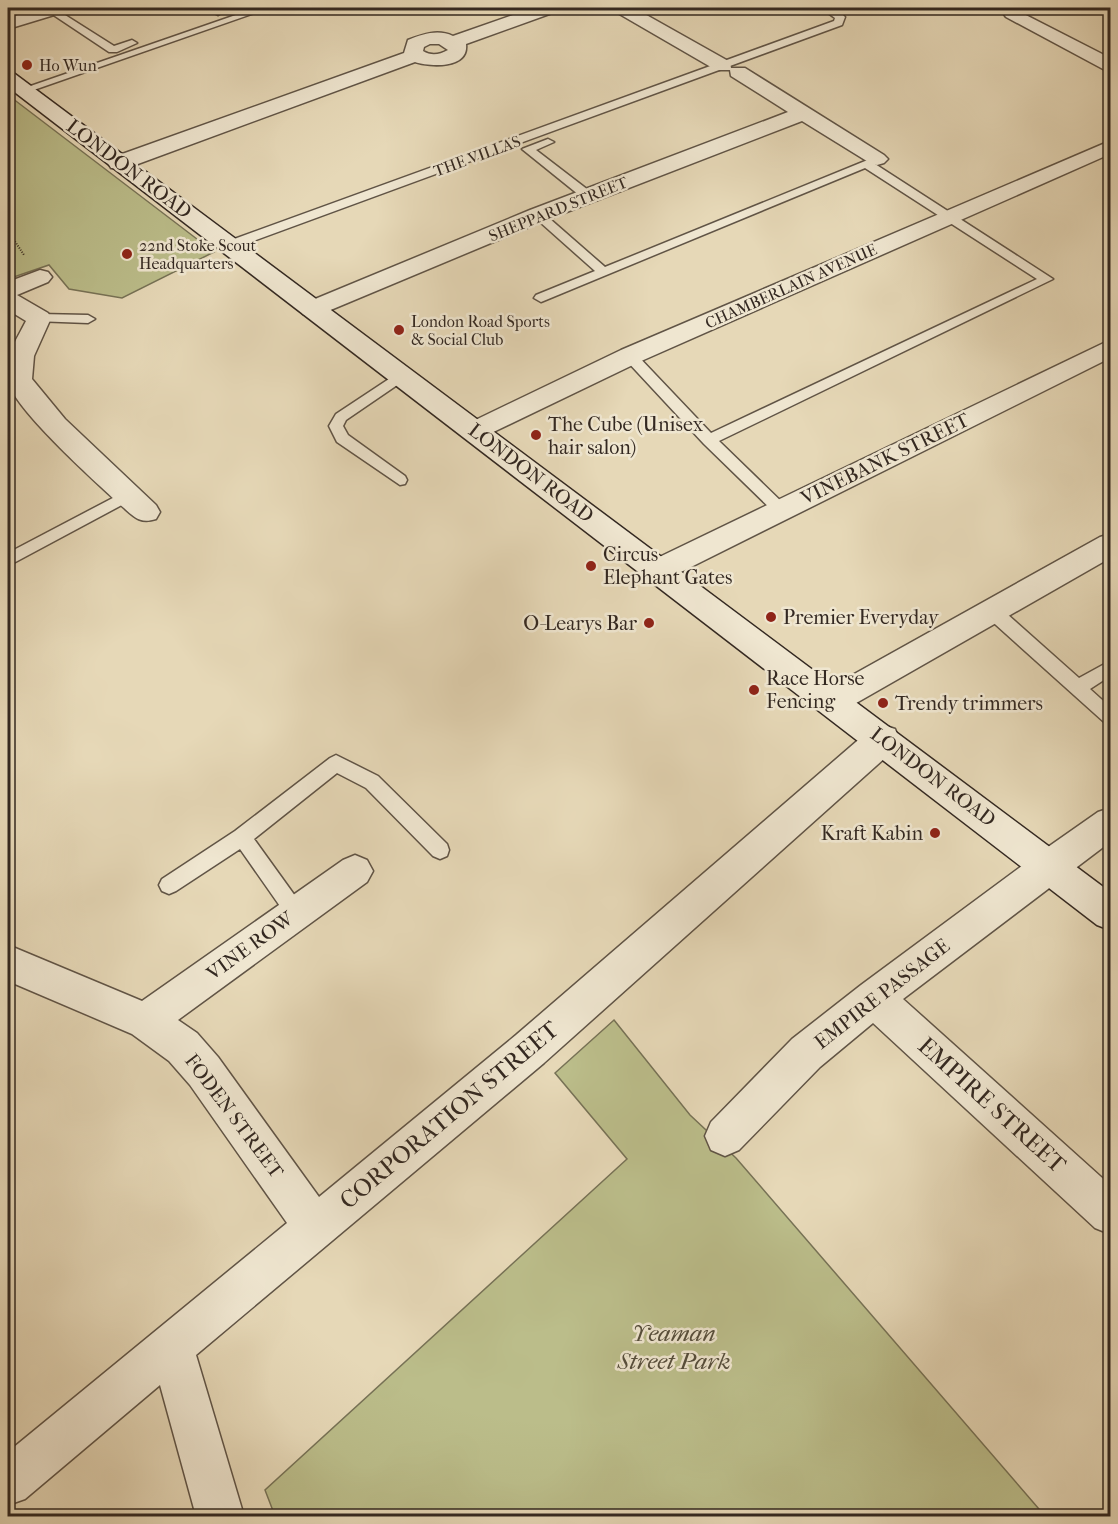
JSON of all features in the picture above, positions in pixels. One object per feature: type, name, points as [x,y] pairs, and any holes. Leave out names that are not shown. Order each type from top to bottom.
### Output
[{"type":"street","points":[[8,24],[53,8]]},
{"type":"street","points":[[118,163],[416,55],[412,48],[420,41],[434,38],[454,42],[549,8]]},
{"type":"street","points":[[622,8],[805,113],[872,161]]},
{"type":"street","points":[[1012,13],[1110,66]]},
{"type":"street","name":"LONDON ROAD","points":[[16,84],[1050,865],[1110,913]]},
{"type":"street","name":"SHEPPARD STREET","points":[[312,309],[538,215],[805,113]]},
{"type":"street","name":"CHAMBERLAIN AVENUE","points":[[474,431],[630,356],[1110,147]]},
{"type":"street","points":[[8,290],[40,277]]},
{"type":"street","points":[[8,300],[39,318],[19,364],[19,380],[45,414],[137,503]]},
{"type":"street","name":"VINEBANK STREET","points":[[659,570],[1110,348]]},
{"type":"street","points":[[833,701],[1110,545]]},
{"type":"street","name":"CORPORATION STREET","points":[[8,1482],[530,1049],[883,739]]},
{"type":"street","name":"EMPIRE PASSAGE","points":[[725,1136],[806,1053],[874,998],[1050,865],[1110,824]]},
{"type":"street","name":"VINE ROW","points":[[145,1021],[355,871]]},
{"type":"street","name":"FODEN STREET","points":[[8,963],[145,1021],[183,1047],[204,1071],[315,1227]]},
{"type":"street","name":"EMPIRE STREET","points":[[874,998],[1110,1213]]},
{"type":"street","points":[[171,1345],[220,1516]]},
{"type":"lane","points":[[53,8],[113,50],[214,10],[231,8]]},
{"type":"lane","points":[[16,84],[264,8]]},
{"type":"lane","name":"THE VILLAS","points":[[588,196],[528,149],[731,69],[838,23],[840,17],[826,8]]},
{"type":"lane","name":"THE VILLAS","points":[[230,245],[731,69]]},
{"type":"lane","points":[[541,298],[872,161],[948,217],[1047,279],[709,440]]},
{"type":"lane","points":[[538,215],[603,272]]},
{"type":"lane","points":[[39,318],[88,319]]},
{"type":"lane","points":[[630,356],[709,440],[781,510]]},
{"type":"lane","points":[[400,480],[342,438],[336,426],[341,417],[401,376]]},
{"type":"lane","points":[[8,560],[137,503]]},
{"type":"lane","points":[[992,611],[1110,717]]},
{"type":"lane","points":[[1077,688],[1110,668]]},
{"type":"lane","points":[[169,885],[242,837],[336,763],[372,782],[440,850]]},
{"type":"lane","points":[[242,837],[296,913]]},
{"type":"green space","points":[[8,95],[214,252],[122,298],[69,289],[49,265],[8,279]]},
{"type":"green space","name":"Yeaman Street Park","points":[[614,1020],[690,1115],[736,1158],[1045,1516],[275,1516],[265,1490],[627,1159],[555,1073]]},
{"type":"place","name":"Ho Wun","points":[[27,65]]},
{"type":"place","name":"22nd Stoke Scout Headquarters","points":[[127,254]]},
{"type":"place","name":"London Road Sports & Social Club","points":[[399,330]]},
{"type":"place","name":"The Cube (Unisex hair salon)","points":[[536,435]]},
{"type":"place","name":"Circus Elephant Gates","points":[[591,566]]},
{"type":"place","name":"Premier Everyday","points":[[771,617]]},
{"type":"place","name":"O-Learys Bar","points":[[649,623]]},
{"type":"place","name":"Race Horse Fencing","points":[[754,690]]},
{"type":"place","name":"Trendy trimmers","points":[[883,703]]},
{"type":"place","name":"Kraft Kabin","points":[[935,833]]}]
